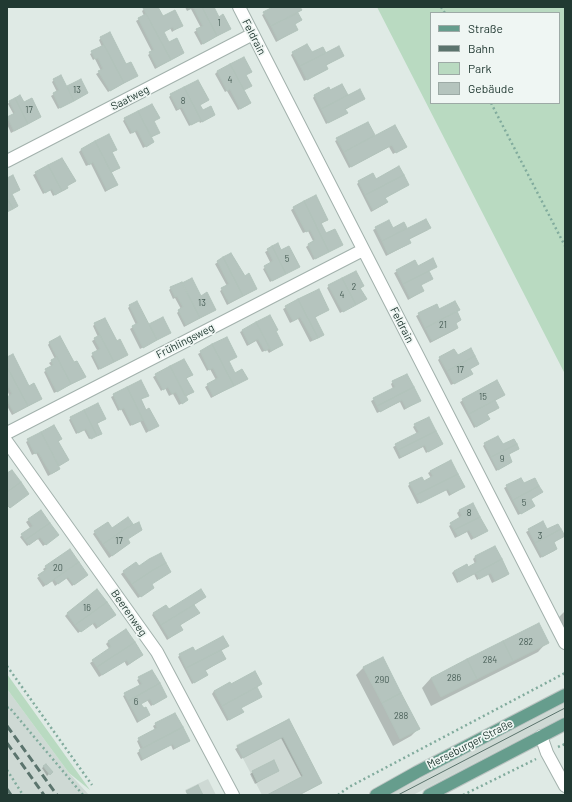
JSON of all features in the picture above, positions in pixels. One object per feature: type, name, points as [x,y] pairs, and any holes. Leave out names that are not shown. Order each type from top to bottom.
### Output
[{"type":"main road","name":"Merseburger Straße","points":[[376,795],[424,768],[565,695]]},
{"type":"main road","points":[[429,795],[565,724]]},
{"type":"street","name":"Feldrain","points":[[239,7],[565,642]]},
{"type":"street","name":"Saatweg","points":[[7,161],[253,34]]},
{"type":"street","name":"Frühlingsweg","points":[[7,433],[364,250]]},
{"type":"street","name":"Beerenweg","points":[[7,442],[157,652],[233,795]]},
{"type":"street","points":[[541,736],[547,753],[565,786]]},
{"type":"path","points":[[492,104],[565,246]]},
{"type":"path","points":[[7,666],[92,785]]},
{"type":"path","points":[[338,795],[565,673]]},
{"type":"path","points":[[7,708],[9,707],[83,795]]},
{"type":"path","points":[[463,795],[565,744]]},
{"type":"path","points":[[7,770],[23,795]]},
{"type":"shaded area","points":[[7,689],[69,773],[89,795],[7,795]]},
{"type":"shaded area","points":[[565,703],[565,716],[413,795],[389,795]]},
{"type":"shaded area","points":[[289,719],[322,783],[300,795],[262,795],[236,745]]},
{"type":"shaded area","points":[[208,779],[216,795],[188,795],[185,790]]},
{"type":"green space","points":[[377,7],[565,7],[565,374]]},
{"type":"green space","points":[[7,674],[90,790],[69,773],[7,689]]},
{"type":"building","points":[[158,7],[163,16],[175,10],[183,26],[174,30],[173,27],[164,32],[169,42],[177,38],[184,53],[171,60],[143,8]]},
{"type":"building","points":[[193,7],[202,7],[217,36],[203,44],[196,29],[203,26]]},
{"type":"building","points":[[202,7],[214,7],[219,17],[223,14],[231,29],[217,36]]},
{"type":"building","points":[[273,7],[300,7],[302,10],[271,26],[263,12]]},
{"type":"building","points":[[298,13],[302,20],[295,24],[298,30],[278,40],[271,26]]},
{"type":"building","points":[[146,14],[171,60],[157,67],[149,52],[154,50],[138,18]]},
{"type":"building","points":[[110,32],[126,64],[131,62],[138,76],[124,83],[100,37]]},
{"type":"building","points":[[307,44],[312,52],[323,47],[326,53],[300,66],[292,52]]},
{"type":"building","points":[[104,45],[124,83],[110,91],[98,71],[103,69],[98,58],[95,59],[91,51]]},
{"type":"building","points":[[339,46],[344,56],[326,65],[328,69],[307,80],[300,66]]},
{"type":"building","points":[[244,57],[252,72],[246,75],[252,86],[244,90],[230,64]]},
{"type":"building","points":[[230,64],[251,103],[240,109],[230,89],[227,91],[217,71]]},
{"type":"building","points":[[61,75],[74,101],[60,108],[53,93],[59,90],[53,79]]},
{"type":"building","points":[[81,79],[88,93],[74,101],[67,86]]},
{"type":"building","points":[[198,80],[209,100],[200,105],[203,110],[211,106],[215,115],[202,122],[184,87]]},
{"type":"building","points":[[342,84],[348,95],[321,109],[314,95],[329,87],[330,90]]},
{"type":"building","points":[[184,87],[201,120],[191,125],[182,107],[178,109],[170,94]]},
{"type":"building","points":[[360,89],[365,99],[345,109],[348,113],[328,123],[321,109]]},
{"type":"building","points":[[20,95],[24,102],[32,98],[41,117],[28,124],[15,98]]},
{"type":"building","points":[[15,98],[28,124],[14,131],[7,117],[15,113],[9,101]]},
{"type":"building","points":[[152,104],[160,118],[154,121],[160,133],[151,137],[138,111]]},
{"type":"building","points":[[138,111],[154,142],[146,147],[137,130],[132,133],[124,118]]},
{"type":"building","points":[[368,122],[375,135],[344,152],[336,138]]},
{"type":"building","points":[[395,125],[407,147],[396,153],[392,145],[351,167],[344,152]]},
{"type":"building","points":[[109,134],[117,150],[112,152],[120,168],[111,172],[95,141]]},
{"type":"building","points":[[95,141],[118,185],[107,190],[93,162],[89,165],[81,149]]},
{"type":"building","points":[[62,158],[76,181],[62,191],[48,165]]},
{"type":"building","points":[[48,165],[62,191],[55,195],[52,189],[45,193],[35,172]]},
{"type":"building","points":[[399,166],[404,175],[365,195],[358,181],[373,173],[376,179]]},
{"type":"building","points":[[13,175],[20,190],[12,194],[18,206],[13,209],[7,198],[7,178]]},
{"type":"building","points":[[404,175],[409,185],[385,198],[388,202],[373,210],[365,195]]},
{"type":"building","points":[[316,195],[328,220],[321,223],[326,233],[335,229],[343,245],[329,252],[304,201]]},
{"type":"building","points":[[7,198],[13,209],[7,212]]},
{"type":"building","points":[[304,201],[329,252],[315,259],[308,244],[315,240],[310,230],[306,232],[293,207]]},
{"type":"building","points":[[426,219],[431,228],[409,239],[411,243],[388,254],[382,241]]},
{"type":"building","points":[[389,220],[393,228],[404,222],[407,228],[382,241],[375,227]]},
{"type":"building","points":[[278,243],[281,250],[289,246],[300,267],[286,274],[272,246]]},
{"type":"building","points":[[272,246],[286,274],[272,281],[264,266],[273,261],[267,249]]},
{"type":"building","points":[[231,253],[245,276],[249,273],[257,289],[243,296],[223,257]]},
{"type":"building","points":[[223,257],[243,296],[229,303],[221,288],[229,284],[217,261]]},
{"type":"building","points":[[433,258],[437,267],[403,284],[396,270],[415,260],[418,266]]},
{"type":"building","points":[[356,271],[364,286],[360,288],[367,299],[356,305],[342,278]]},
{"type":"building","points":[[429,271],[433,279],[421,285],[424,291],[410,298],[403,284]]},
{"type":"building","points":[[192,278],[201,296],[207,292],[216,310],[200,318],[182,283]]},
{"type":"building","points":[[342,278],[356,305],[343,312],[328,285]]},
{"type":"building","points":[[182,282],[200,318],[186,325],[178,310],[183,307],[177,296],[175,297],[170,287]]},
{"type":"building","points":[[319,289],[329,310],[315,317],[324,335],[318,338],[298,299]]},
{"type":"building","points":[[298,299],[318,338],[313,340],[300,317],[293,321],[285,306]]},
{"type":"building","points":[[137,301],[157,340],[143,348],[132,326],[138,323],[129,305]]},
{"type":"building","points":[[455,301],[460,310],[425,328],[418,313],[437,304],[439,309]]},
{"type":"building","points":[[457,311],[461,320],[456,323],[458,328],[432,341],[425,328]]},
{"type":"building","points":[[270,315],[278,330],[276,331],[283,345],[271,351],[256,322]]},
{"type":"building","points":[[163,317],[171,333],[157,340],[149,324]]},
{"type":"building","points":[[105,318],[117,341],[120,339],[128,355],[114,362],[94,323]]},
{"type":"building","points":[[256,322],[270,348],[265,351],[258,339],[249,344],[242,330]]},
{"type":"building","points":[[100,335],[114,362],[100,369],[92,353],[100,349],[94,338]]},
{"type":"building","points":[[60,336],[74,362],[77,361],[86,377],[71,384],[49,342]]},
{"type":"building","points":[[227,337],[237,357],[229,361],[235,373],[242,369],[248,379],[234,386],[212,344]]},
{"type":"building","points":[[212,344],[234,386],[213,396],[207,384],[218,378],[213,368],[209,370],[200,351]]},
{"type":"building","points":[[471,348],[475,356],[447,371],[439,357],[454,349],[458,355]]},
{"type":"building","points":[[13,354],[29,386],[34,383],[42,399],[28,406],[7,367],[7,357]]},
{"type":"building","points":[[475,356],[479,364],[470,369],[473,374],[454,384],[447,371]]},
{"type":"building","points":[[57,357],[71,384],[57,392],[45,369],[53,365],[51,360]]},
{"type":"building","points":[[184,359],[193,375],[186,378],[194,392],[185,396],[170,366]]},
{"type":"building","points":[[170,366],[188,400],[182,404],[176,392],[172,394],[168,387],[163,390],[155,374]]},
{"type":"building","points":[[7,367],[28,406],[14,413],[7,400],[7,397],[12,394],[7,384]]},
{"type":"building","points":[[407,374],[414,387],[377,406],[373,398],[395,387],[392,381]]},
{"type":"building","points":[[141,380],[149,396],[141,399],[146,410],[149,408],[159,426],[149,431],[127,387]]},
{"type":"building","points":[[497,380],[505,395],[469,414],[462,399]]},
{"type":"building","points":[[127,387],[143,420],[132,425],[124,408],[120,410],[113,394]]},
{"type":"building","points":[[414,387],[421,401],[406,408],[402,400],[380,412],[377,406]]},
{"type":"building","points":[[495,400],[499,408],[487,414],[490,419],[476,427],[469,414]]},
{"type":"building","points":[[98,403],[106,419],[97,423],[102,434],[97,436],[84,410]]},
{"type":"building","points":[[84,410],[97,436],[91,439],[86,429],[78,433],[70,417]]},
{"type":"building","points":[[429,417],[436,431],[398,450],[395,444],[419,432],[414,424]]},
{"type":"building","points":[[54,425],[62,439],[58,441],[69,460],[59,466],[41,432]]},
{"type":"building","points":[[436,431],[443,444],[428,452],[425,445],[401,457],[398,450]]},
{"type":"building","points":[[41,432],[60,469],[51,474],[38,452],[35,454],[27,439]]},
{"type":"building","points":[[498,436],[503,444],[514,439],[517,444],[491,457],[484,443]]},
{"type":"building","points":[[517,444],[519,449],[509,454],[512,462],[498,470],[491,457]]},
{"type":"building","points":[[451,460],[458,474],[416,495],[409,483],[422,477],[424,481],[433,476],[430,471]]},
{"type":"building","points":[[12,470],[21,482],[7,492],[7,473]]},
{"type":"building","points":[[458,474],[465,487],[451,494],[448,489],[420,503],[416,495]]},
{"type":"building","points":[[521,478],[524,483],[535,478],[539,486],[513,500],[506,485]]},
{"type":"building","points":[[21,482],[29,494],[10,508],[7,505],[7,492]]},
{"type":"building","points":[[539,486],[543,492],[531,499],[535,506],[521,514],[513,500]]},
{"type":"building","points":[[473,503],[480,517],[454,530],[450,523],[462,516],[459,510]]},
{"type":"building","points":[[41,510],[50,523],[25,540],[21,534],[33,526],[28,519]]},
{"type":"building","points":[[128,517],[133,524],[103,544],[94,531],[108,522],[112,528]]},
{"type":"building","points":[[480,517],[488,531],[474,538],[469,530],[458,536],[454,530]]},
{"type":"building","points":[[543,521],[547,529],[558,524],[561,529],[535,543],[528,529]]},
{"type":"building","points":[[139,522],[142,530],[128,539],[130,543],[112,556],[103,544],[128,527]]},
{"type":"building","points":[[50,523],[59,535],[46,545],[40,537],[29,545],[25,540]]},
{"type":"building","points":[[561,529],[565,536],[554,542],[557,549],[542,557],[535,543]]},
{"type":"building","points":[[495,546],[502,559],[459,582],[454,571],[467,564],[468,567],[477,562],[475,556]]},
{"type":"building","points":[[70,549],[79,562],[46,585],[38,575],[47,569],[45,566]]},
{"type":"building","points":[[161,553],[166,563],[132,584],[123,571],[136,562],[139,566]]},
{"type":"building","points":[[502,559],[509,574],[495,581],[491,573],[479,579],[476,573]]},
{"type":"building","points":[[79,562],[88,575],[74,585],[68,577],[58,584],[54,579]]},
{"type":"building","points":[[166,563],[171,572],[152,584],[154,588],[141,597],[132,584]]},
{"type":"building","points":[[97,589],[107,602],[75,625],[67,613]]},
{"type":"building","points":[[201,589],[206,597],[161,625],[153,613],[166,605],[169,609]]},
{"type":"building","points":[[107,602],[116,615],[98,627],[95,622],[81,632],[75,625]]},
{"type":"building","points":[[194,605],[200,613],[180,625],[183,630],[169,638],[161,625]]},
{"type":"building","points":[[539,623],[549,643],[513,661],[503,641]]},
{"type":"building","points":[[126,629],[135,642],[97,667],[92,660],[111,647],[108,641]]},
{"type":"building","points":[[223,636],[229,646],[186,668],[179,654],[193,647],[195,651]]},
{"type":"building","points":[[503,641],[513,661],[477,679],[467,659]]},
{"type":"building","points":[[135,642],[143,655],[129,664],[127,660],[102,675],[97,667]]},
{"type":"building","points":[[221,650],[226,659],[205,670],[208,675],[194,683],[186,668]]},
{"type":"building","points":[[383,657],[401,693],[382,703],[363,667]]},
{"type":"building","points":[[467,659],[477,679],[441,697],[431,678]]},
{"type":"building","points":[[152,670],[160,683],[128,701],[124,693],[142,684],[138,677]]},
{"type":"building","points":[[255,671],[262,684],[222,706],[214,691]]},
{"type":"building","points":[[160,683],[167,697],[153,705],[150,699],[141,704],[144,708],[146,707],[150,715],[139,721],[128,701]]},
{"type":"building","points":[[257,687],[262,697],[241,708],[244,712],[229,720],[222,706]]},
{"type":"building","points":[[401,693],[420,729],[400,739],[382,703]]},
{"type":"building","points":[[175,713],[183,727],[143,748],[138,738],[157,728],[155,723]]},
{"type":"building","points":[[289,719],[322,783],[299,795],[267,795],[303,776],[283,737],[243,758],[237,746]]},
{"type":"building","points":[[183,727],[190,741],[175,748],[173,744],[143,759],[139,750]]},
{"type":"building","points":[[274,760],[279,771],[257,782],[252,771]]},
{"type":"building","points":[[46,764],[53,772],[50,775],[43,766]]},
{"type":"building","points":[[198,785],[203,795],[188,795],[186,791]]},
{"type":"tram line","points":[[398,795],[565,708]]},
{"type":"railway","points":[[7,726],[57,795]]},
{"type":"railway","points":[[7,743],[44,795]]},
{"type":"railway","points":[[7,789],[11,795]]}]
